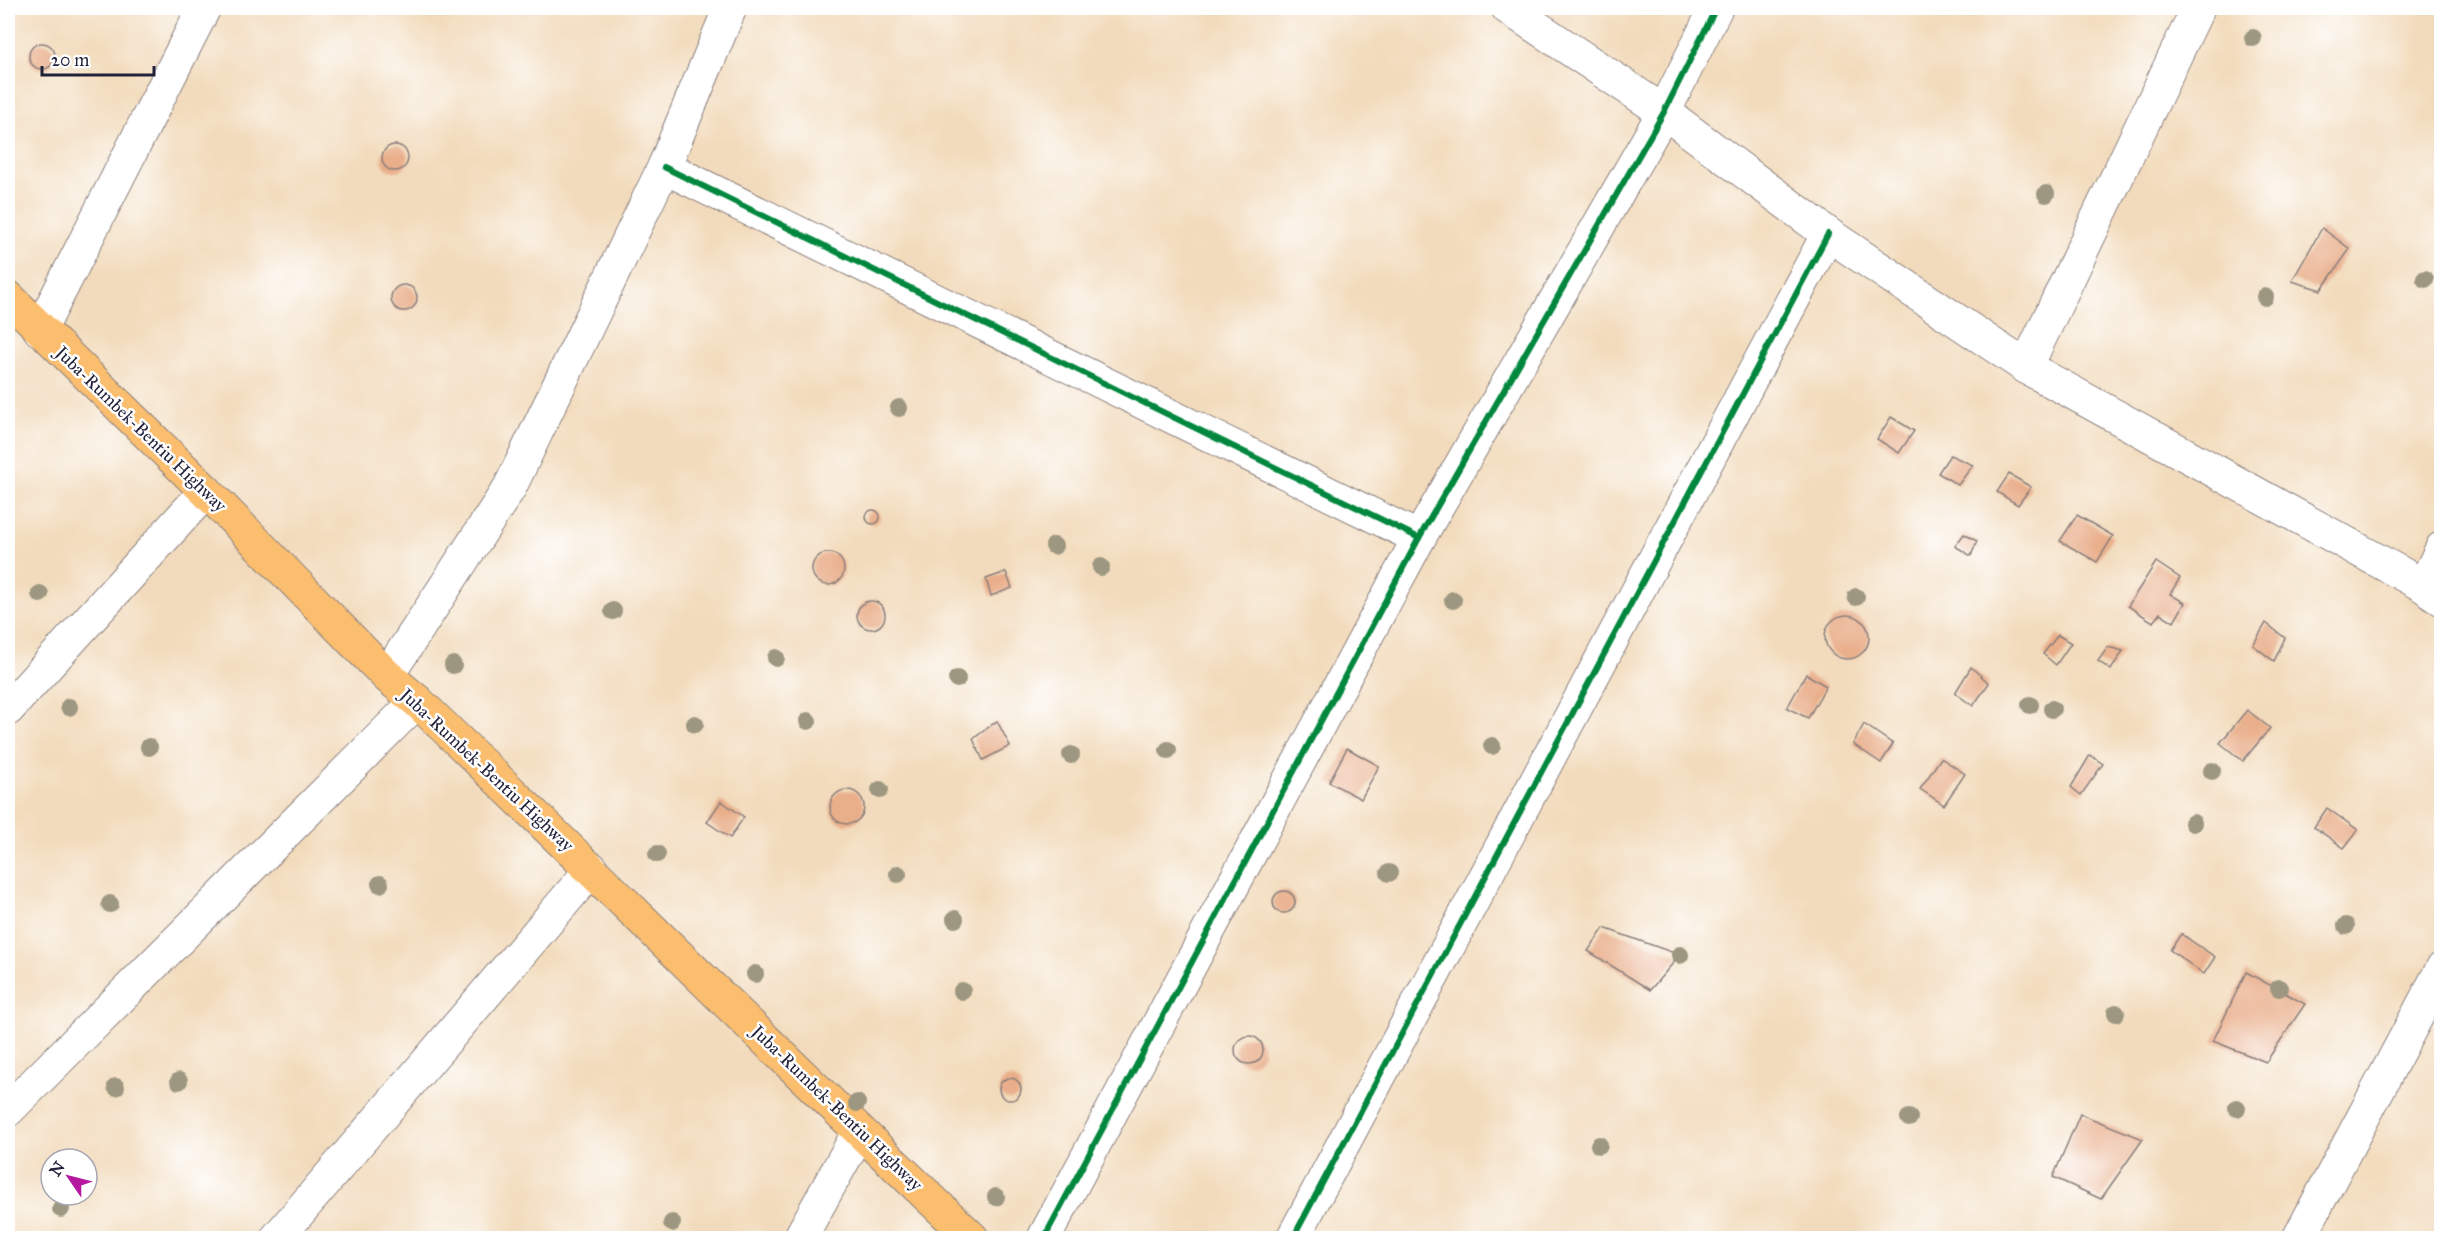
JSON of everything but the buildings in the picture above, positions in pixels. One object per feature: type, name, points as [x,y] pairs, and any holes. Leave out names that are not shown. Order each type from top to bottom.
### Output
[{"type":"main road","name":"Juba-Rumbek-Bentiu Highway","points":[[8,297],[206,491],[387,676],[417,701],[592,869],[972,1239]]},
{"type":"street","points":[[40,330],[204,8]]},
{"type":"street","points":[[387,676],[510,487],[664,167],[730,8]]},
{"type":"street","points":[[1508,8],[1664,112],[1828,234],[2026,367],[2433,592],[2442,548]]},
{"type":"street","points":[[1044,1239],[1419,538],[1664,112],[1716,8]]},
{"type":"street","points":[[2026,367],[2198,8]]},
{"type":"street","points":[[664,167],[1419,538]]},
{"type":"street","points":[[1293,1239],[1828,234]]},
{"type":"street","points":[[8,709],[206,491]]},
{"type":"street","points":[[8,1110],[417,701]]},
{"type":"street","points":[[277,1239],[592,869]]},
{"type":"street","points":[[2299,1239],[2442,969]]},
{"type":"street","points":[[800,1239],[860,1132]]},
{"type":"cycle path","points":[[1044,1238],[1419,538],[1664,112],[1716,8]]},
{"type":"cycle path","points":[[664,167],[1419,538]]},
{"type":"cycle path","points":[[1293,1238],[1828,234]]}]
